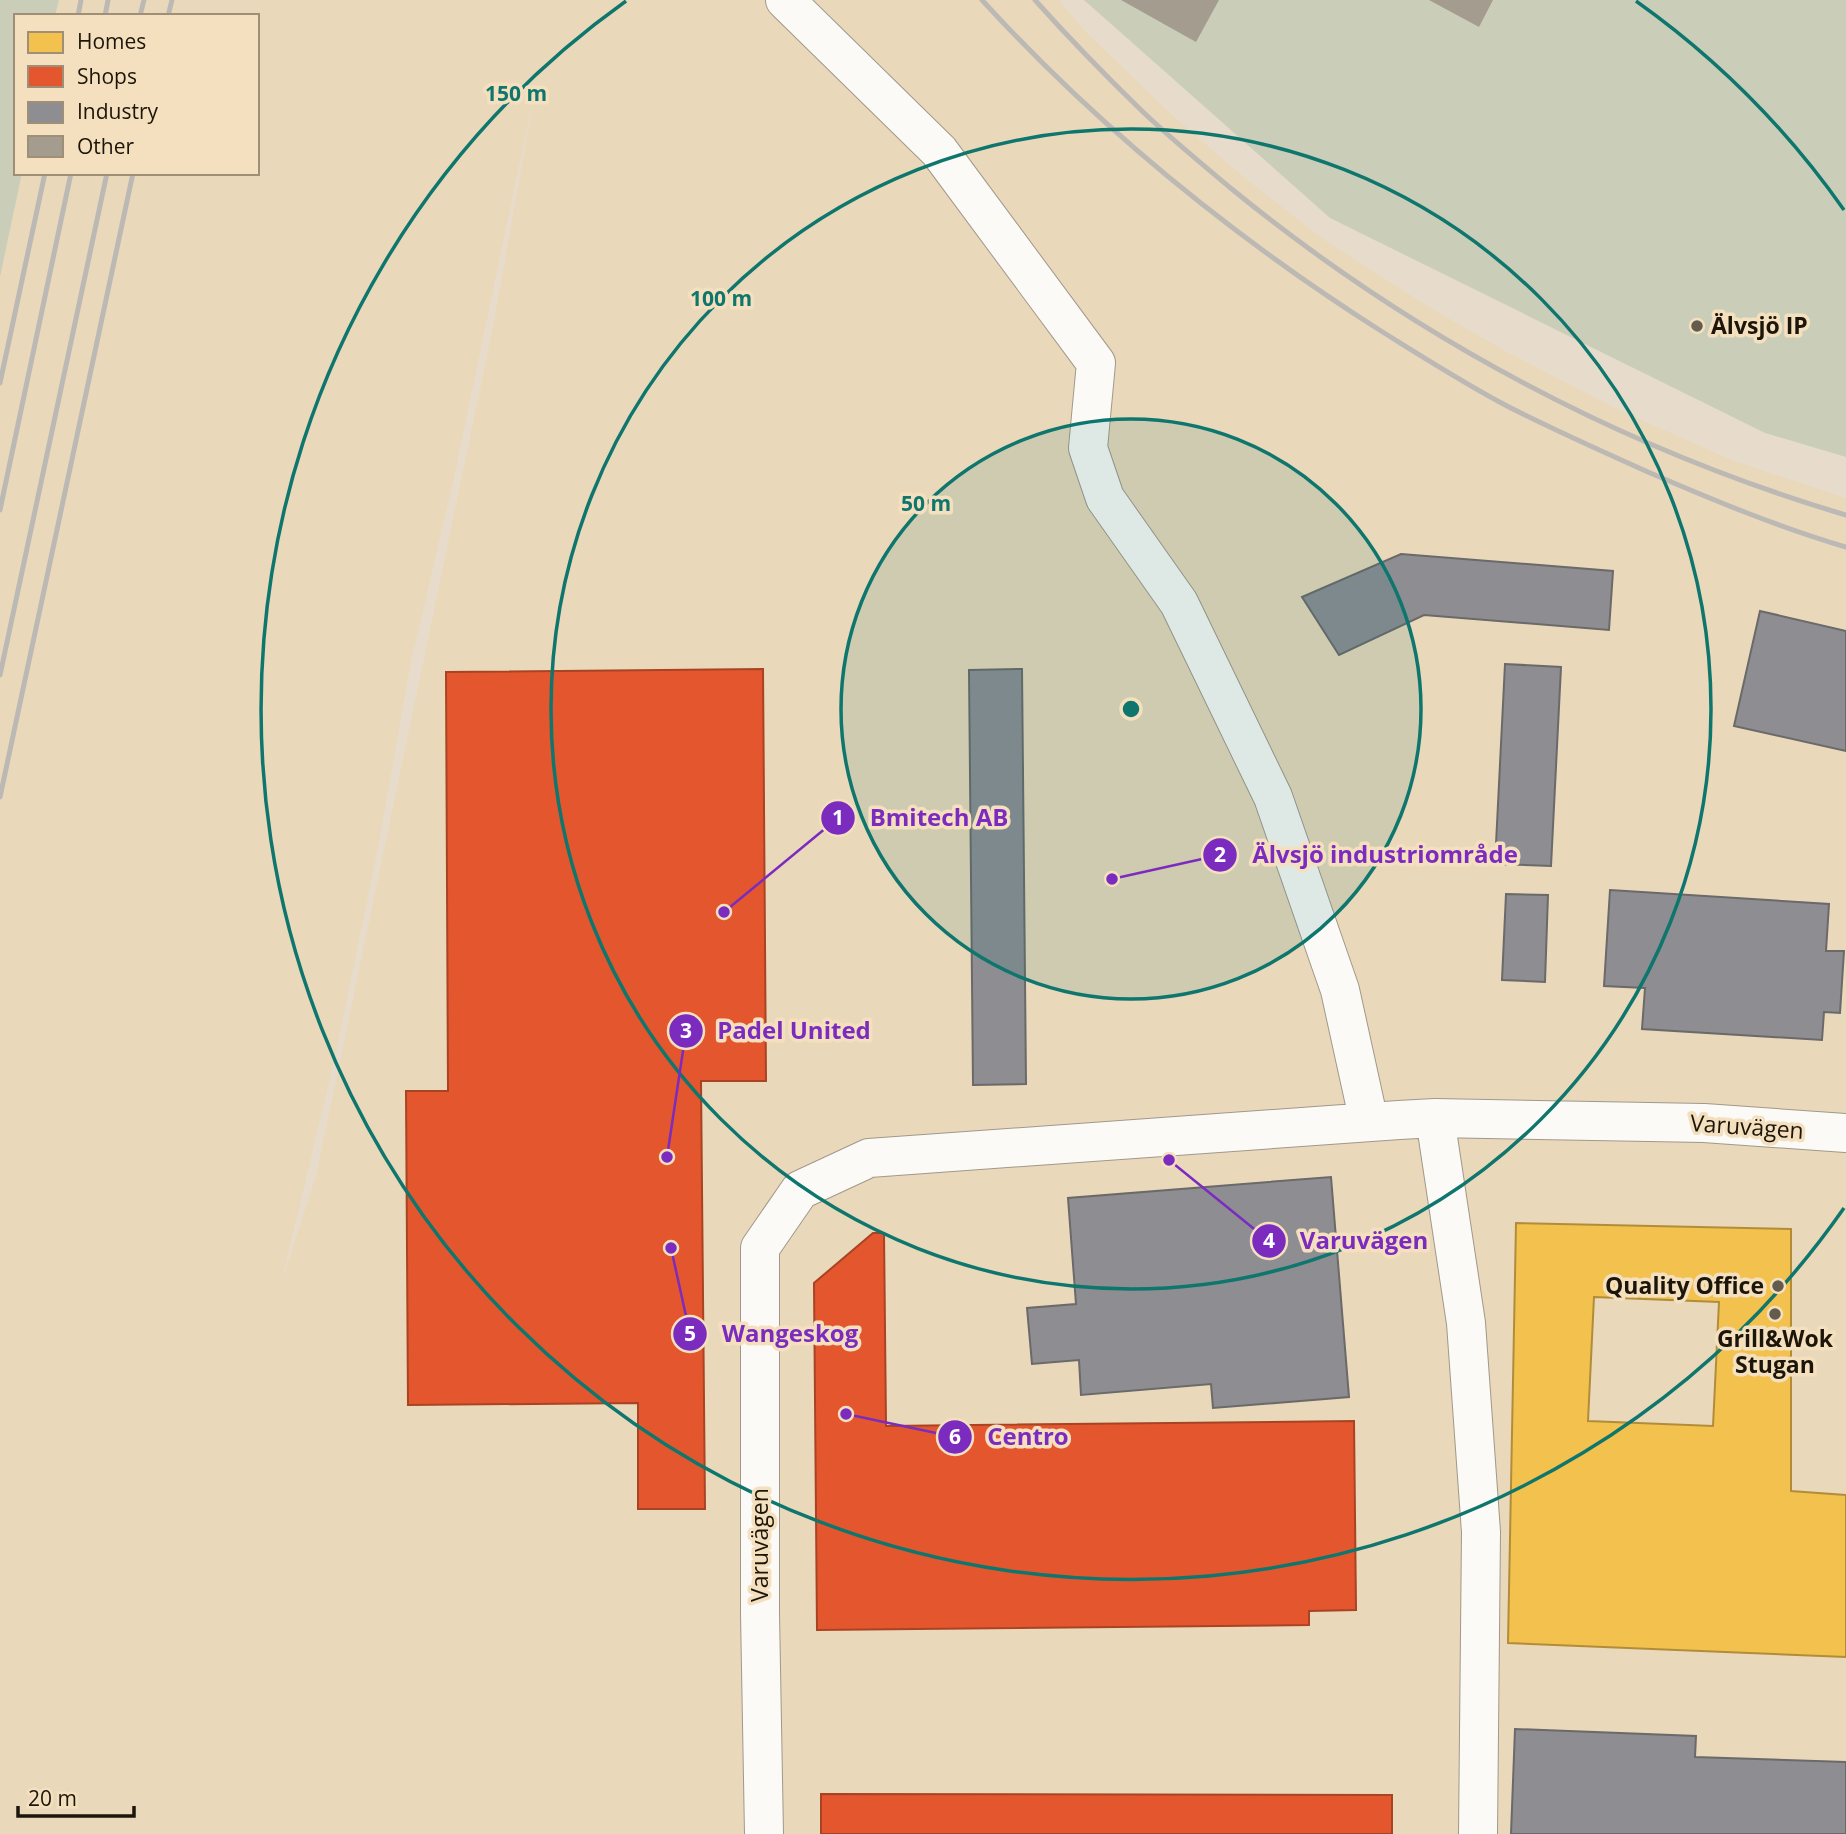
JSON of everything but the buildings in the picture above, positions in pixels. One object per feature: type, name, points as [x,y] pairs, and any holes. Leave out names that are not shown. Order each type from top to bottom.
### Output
[{"type":"street","points":[[785,0],[939,151],[1096,363],[1088,448],[1105,498],[1179,603],[1273,797],[1340,990],[1369,1122]]},
{"type":"street","points":[[1435,1118],[1466,1323],[1480,1532],[1478,1834]]},
{"type":"street","name":"Varuvägen","points":[[764,1834],[760,1613],[760,1248],[800,1190],[869,1158],[1435,1118],[1704,1123],[1846,1133]]},
{"type":"shaded area","points":[[59,0],[1059,0],[1084,30],[1171,114],[1245,178],[1323,239],[1426,305],[1505,351],[1619,410],[1734,461],[1846,498],[1846,1834],[0,1834],[0,277],[22,175],[259,175],[259,14],[56,14]],"holes":[[[536,85],[493,327],[316,1176],[281,1284],[337,1048],[380,837],[411,662],[453,482]]]},
{"type":"green space","points":[[0,0],[59,0],[56,14],[14,14],[14,175],[22,175],[0,277]]},
{"type":"green space","name":"Älvsjö IP","points":[[1084,0],[1846,0],[1846,457],[1765,433],[1330,218]]},
{"type":"railway","points":[[78,14],[81,0]]},
{"type":"railway","points":[[105,14],[108,0]]},
{"type":"railway","points":[[140,14],[144,0]]},
{"type":"railway","points":[[168,14],[172,0]]},
{"type":"railway","points":[[982,0],[1073,93],[1171,179],[1274,258],[1381,331],[1526,416],[1721,503],[1846,547]]},
{"type":"railway","points":[[1035,0],[1114,83],[1175,141],[1233,190],[1373,294],[1523,383],[1602,422],[1681,457],[1846,515]]},
{"type":"railway","points":[[0,383],[45,175]]},
{"type":"railway","points":[[0,510],[71,175]]},
{"type":"railway","points":[[0,675],[107,175]]},
{"type":"railway","points":[[0,797],[133,175]]},
{"type":"place","name":"Älvsjö IP","points":[[1697,326]]},
{"type":"place","name":"Älvsjö industriområde","points":[[1112,879]]},
{"type":"place","name":"Bmitech AB","points":[[724,912]]},
{"type":"place","name":"Padel United","points":[[667,1157]]},
{"type":"place","name":"Varuvägen","points":[[1169,1160]]},
{"type":"place","name":"Wangeskog","points":[[671,1248]]},
{"type":"place","name":"Quality Office","points":[[1778,1286]]},
{"type":"place","name":"Grill&Wok Stugan","points":[[1775,1314]]},
{"type":"place","name":"Centro","points":[[846,1414]]}]
